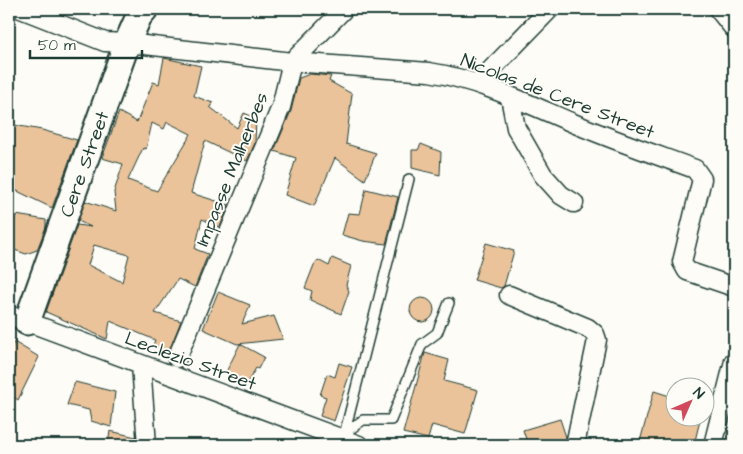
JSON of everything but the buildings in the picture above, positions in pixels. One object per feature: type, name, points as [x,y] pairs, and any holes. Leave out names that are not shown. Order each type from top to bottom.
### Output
[{"type":"street","name":"Nicolas de Cere Street","points":[[21,9],[105,42],[292,62],[429,72],[478,83],[606,137],[695,169],[702,179],[682,262],[687,271],[734,287]]},
{"type":"street","name":"Cere Street","points":[[18,319],[127,43],[139,16],[145,9]]},
{"type":"street","points":[[292,62],[344,9]]},
{"type":"street","points":[[478,83],[550,9]]},
{"type":"street","points":[[718,9],[734,29]]},
{"type":"street","name":"Impasse Malherbes","points":[[177,358],[281,107],[292,62]]},
{"type":"street","points":[[510,97],[516,128],[543,175],[561,195],[574,203]]},
{"type":"street","points":[[509,295],[588,328],[597,340],[575,445]]},
{"type":"street","name":"Leclezio Street","points":[[18,319],[349,439]]},
{"type":"street","points":[[713,445],[734,361]]},
{"type":"street","points":[[141,365],[147,445]]},
{"type":"lane","points":[[349,439],[409,179]]},
{"type":"lane","points":[[349,439],[363,420],[391,420],[422,344],[437,333],[449,303]]}]
